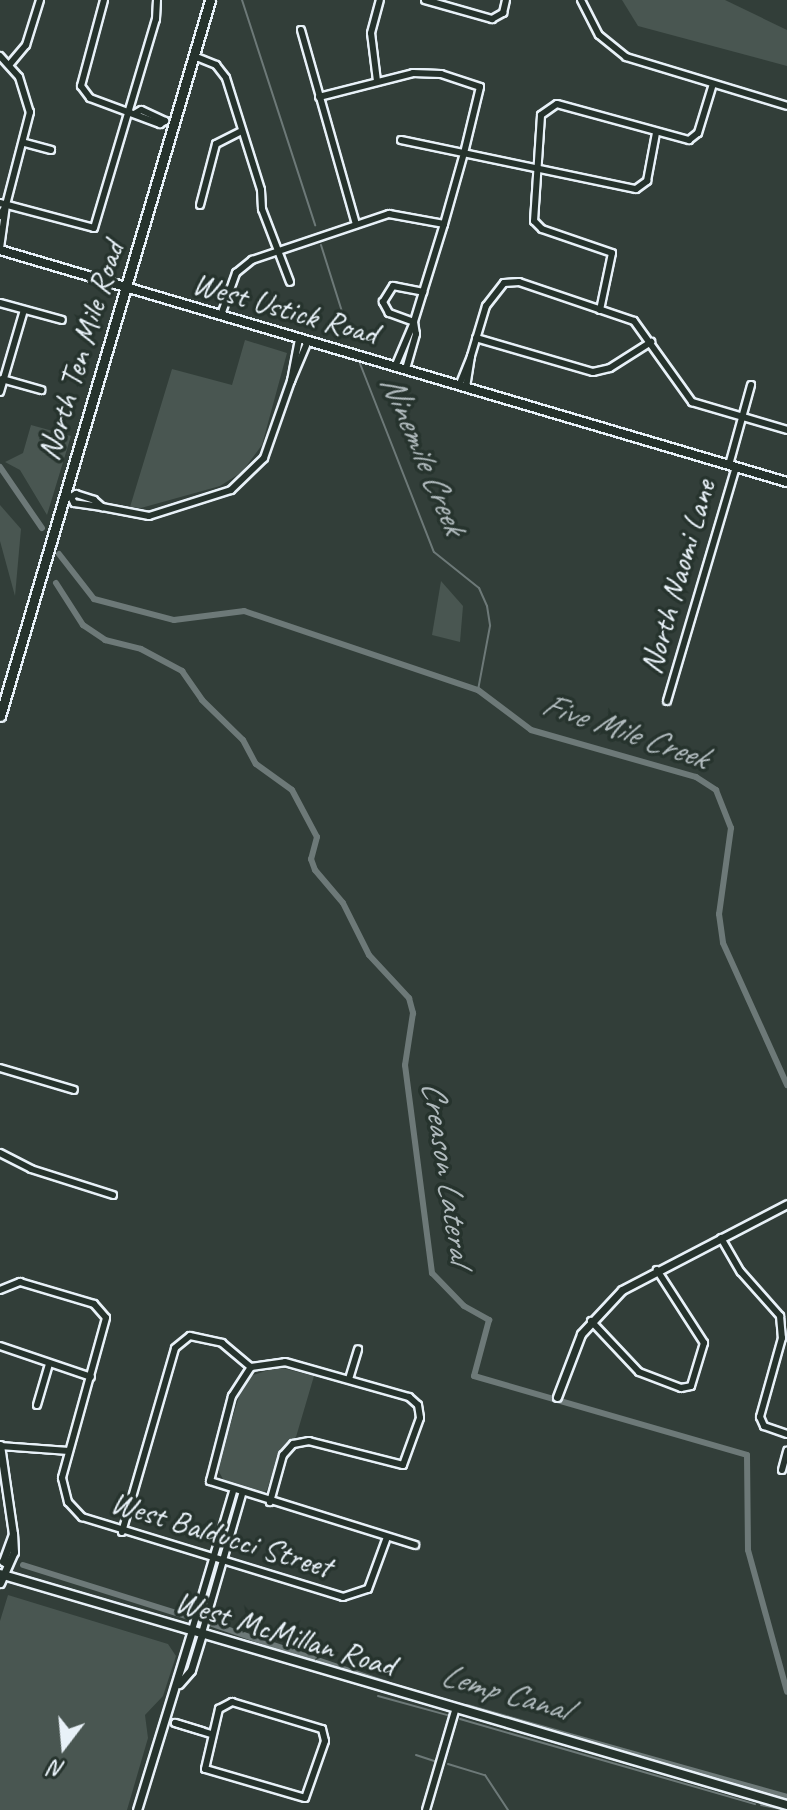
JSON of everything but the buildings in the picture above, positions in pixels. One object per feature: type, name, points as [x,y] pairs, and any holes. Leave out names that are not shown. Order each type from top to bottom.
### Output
[{"type":"main road","name":"North Ten Mile Road","points":[[0,716],[68,496],[170,122],[210,0]]},
{"type":"main road","name":"West Ustick Road","points":[[0,249],[787,482]]},
{"type":"main road","name":"West McMillan Road","points":[[1,1577],[787,1805]]},
{"type":"street","points":[[10,64],[26,45],[40,0]]},
{"type":"street","points":[[104,0],[83,73],[83,93],[170,122]]},
{"type":"street","points":[[377,81],[371,33],[380,0]]},
{"type":"street","points":[[425,0],[492,19],[503,13],[506,0]]},
{"type":"street","points":[[581,0],[605,42],[633,60],[787,106]]},
{"type":"street","points":[[3,204],[85,228],[98,220],[133,112],[159,1]]},
{"type":"street","points":[[301,30],[356,224]]},
{"type":"street","points":[[0,56],[10,64],[29,106],[25,143],[0,216]]},
{"type":"street","points":[[194,56],[222,71],[277,251],[290,282]]},
{"type":"street","points":[[319,97],[377,81],[441,74],[480,87],[444,224],[414,322],[395,367]]},
{"type":"street","points":[[600,310],[612,253],[538,225],[532,215],[537,133],[544,109],[557,104],[689,140],[698,133],[713,84]]},
{"type":"street","points":[[200,205],[216,144],[242,131]]},
{"type":"street","points":[[401,140],[513,167],[537,167],[629,190],[642,187],[656,133]]},
{"type":"street","points":[[25,143],[51,150]]},
{"type":"street","points":[[0,249],[3,204]]},
{"type":"street","points":[[221,315],[236,273],[252,260],[396,213],[444,224]]},
{"type":"street","points":[[462,387],[486,306],[500,287],[519,282],[634,321],[687,398],[787,430]]},
{"type":"street","points":[[414,322],[389,313],[384,296],[399,285],[423,292]]},
{"type":"street","points":[[0,303],[62,320]]},
{"type":"street","points":[[0,392],[24,310]]},
{"type":"street","points":[[406,370],[416,334],[414,322]]},
{"type":"street","points":[[476,338],[593,372],[610,368],[651,342]]},
{"type":"street","points":[[68,496],[91,508],[102,507],[149,516],[223,493],[259,465],[303,340]]},
{"type":"street","points":[[2,379],[41,390]]},
{"type":"street","name":"North Naomi Lane","points":[[667,701],[733,466],[751,385]]},
{"type":"street","points":[[0,1068],[74,1090]]},
{"type":"street","points":[[0,1153],[31,1169],[113,1195]]},
{"type":"street","points":[[557,1397],[570,1354],[591,1321],[622,1290],[786,1206]]},
{"type":"street","points":[[721,1238],[783,1325],[761,1422],[787,1434]]},
{"type":"street","points":[[591,1321],[639,1372],[689,1387],[704,1343],[657,1270]]},
{"type":"street","points":[[0,1290],[7,1284],[20,1282],[103,1311],[106,1325],[69,1451],[0,1446],[14,1552],[1,1577]]},
{"type":"street","points":[[122,1532],[180,1340],[197,1335],[222,1343],[251,1367],[285,1362],[409,1397],[418,1405],[420,1418],[403,1465],[309,1441],[293,1444],[283,1455],[270,1502]]},
{"type":"street","points":[[0,1346],[91,1377]]},
{"type":"street","points":[[349,1379],[358,1349]]},
{"type":"street","points":[[37,1405],[49,1364]]},
{"type":"street","points":[[251,1367],[232,1396],[210,1481],[233,1492],[415,1545]]},
{"type":"street","name":"West Balducci Street","points":[[69,1451],[63,1491],[72,1509],[93,1523],[343,1597],[358,1595],[374,1579],[387,1537]]},
{"type":"street","points":[[782,1470],[787,1451]]},
{"type":"street","points":[[197,1632],[213,1558],[233,1492]]},
{"type":"street","points":[[137,1810],[164,1720],[223,1561],[242,1494]]},
{"type":"street","points":[[225,1703],[319,1727],[325,1734],[305,1798],[205,1769],[211,1734],[225,1703]]},
{"type":"street","points":[[426,1810],[455,1711]]},
{"type":"street","points":[[164,1720],[211,1734]]},
{"type":"shaded area","points":[[622,0],[725,0],[787,30],[787,66],[638,26]]},
{"type":"shaded area","points":[[245,340],[287,353],[262,445],[242,472],[220,486],[141,508],[130,507],[172,369],[232,385]]},
{"type":"shaded area","points":[[31,425],[71,436],[47,515],[20,470],[5,462],[23,453]]},
{"type":"shaded area","points":[[0,505],[21,529],[15,596],[0,541]]},
{"type":"shaded area","points":[[441,581],[463,606],[460,642],[432,635]]},
{"type":"shaded area","points":[[278,1367],[314,1376],[296,1437],[280,1450],[267,1490],[261,1494],[225,1483],[217,1468],[241,1390],[253,1375]]},
{"type":"shaded area","points":[[8,1595],[168,1644],[176,1656],[163,1696],[145,1715],[148,1738],[127,1810],[0,1810],[0,1621]]},
{"type":"waterway","name":"Ninemile Creek","points":[[242,0],[315,225]]},
{"type":"waterway","name":"Ninemile Creek","points":[[321,245],[350,337]]},
{"type":"waterway","name":"Ninemile Creek","points":[[359,361],[434,552],[479,588],[487,606],[490,626],[478,690]]},
{"type":"waterway","points":[[0,467],[42,528]]},
{"type":"waterway","name":"Five Mile Creek","points":[[59,554],[94,599],[174,620],[244,611],[478,690],[531,730],[696,777],[716,790],[731,828],[719,914],[723,943],[787,1085]]},
{"type":"waterway","name":"Creason Lateral","points":[[56,583],[83,625],[105,640],[141,649],[182,671],[202,700],[243,740],[256,764],[292,790],[317,837],[311,859],[315,870],[343,903],[369,955],[409,998],[413,1013],[405,1065],[432,1273],[464,1306],[489,1320],[474,1376],[747,1455],[748,1550],[787,1692]]},
{"type":"waterway","name":"Lemp Canal","points":[[23,1565],[186,1616]]},
{"type":"waterway","name":"Lemp Canal","points":[[212,1624],[387,1684]]},
{"type":"waterway","points":[[378,1696],[447,1715]]},
{"type":"waterway","name":"Lemp Canal","points":[[467,1707],[787,1797]]},
{"type":"waterway","points":[[460,1719],[755,1804]]},
{"type":"waterway","points":[[416,1755],[435,1761]]},
{"type":"waterway","points":[[448,1764],[485,1775],[508,1810]]},
{"type":"waterway","points":[[761,1805],[786,1810]]}]
